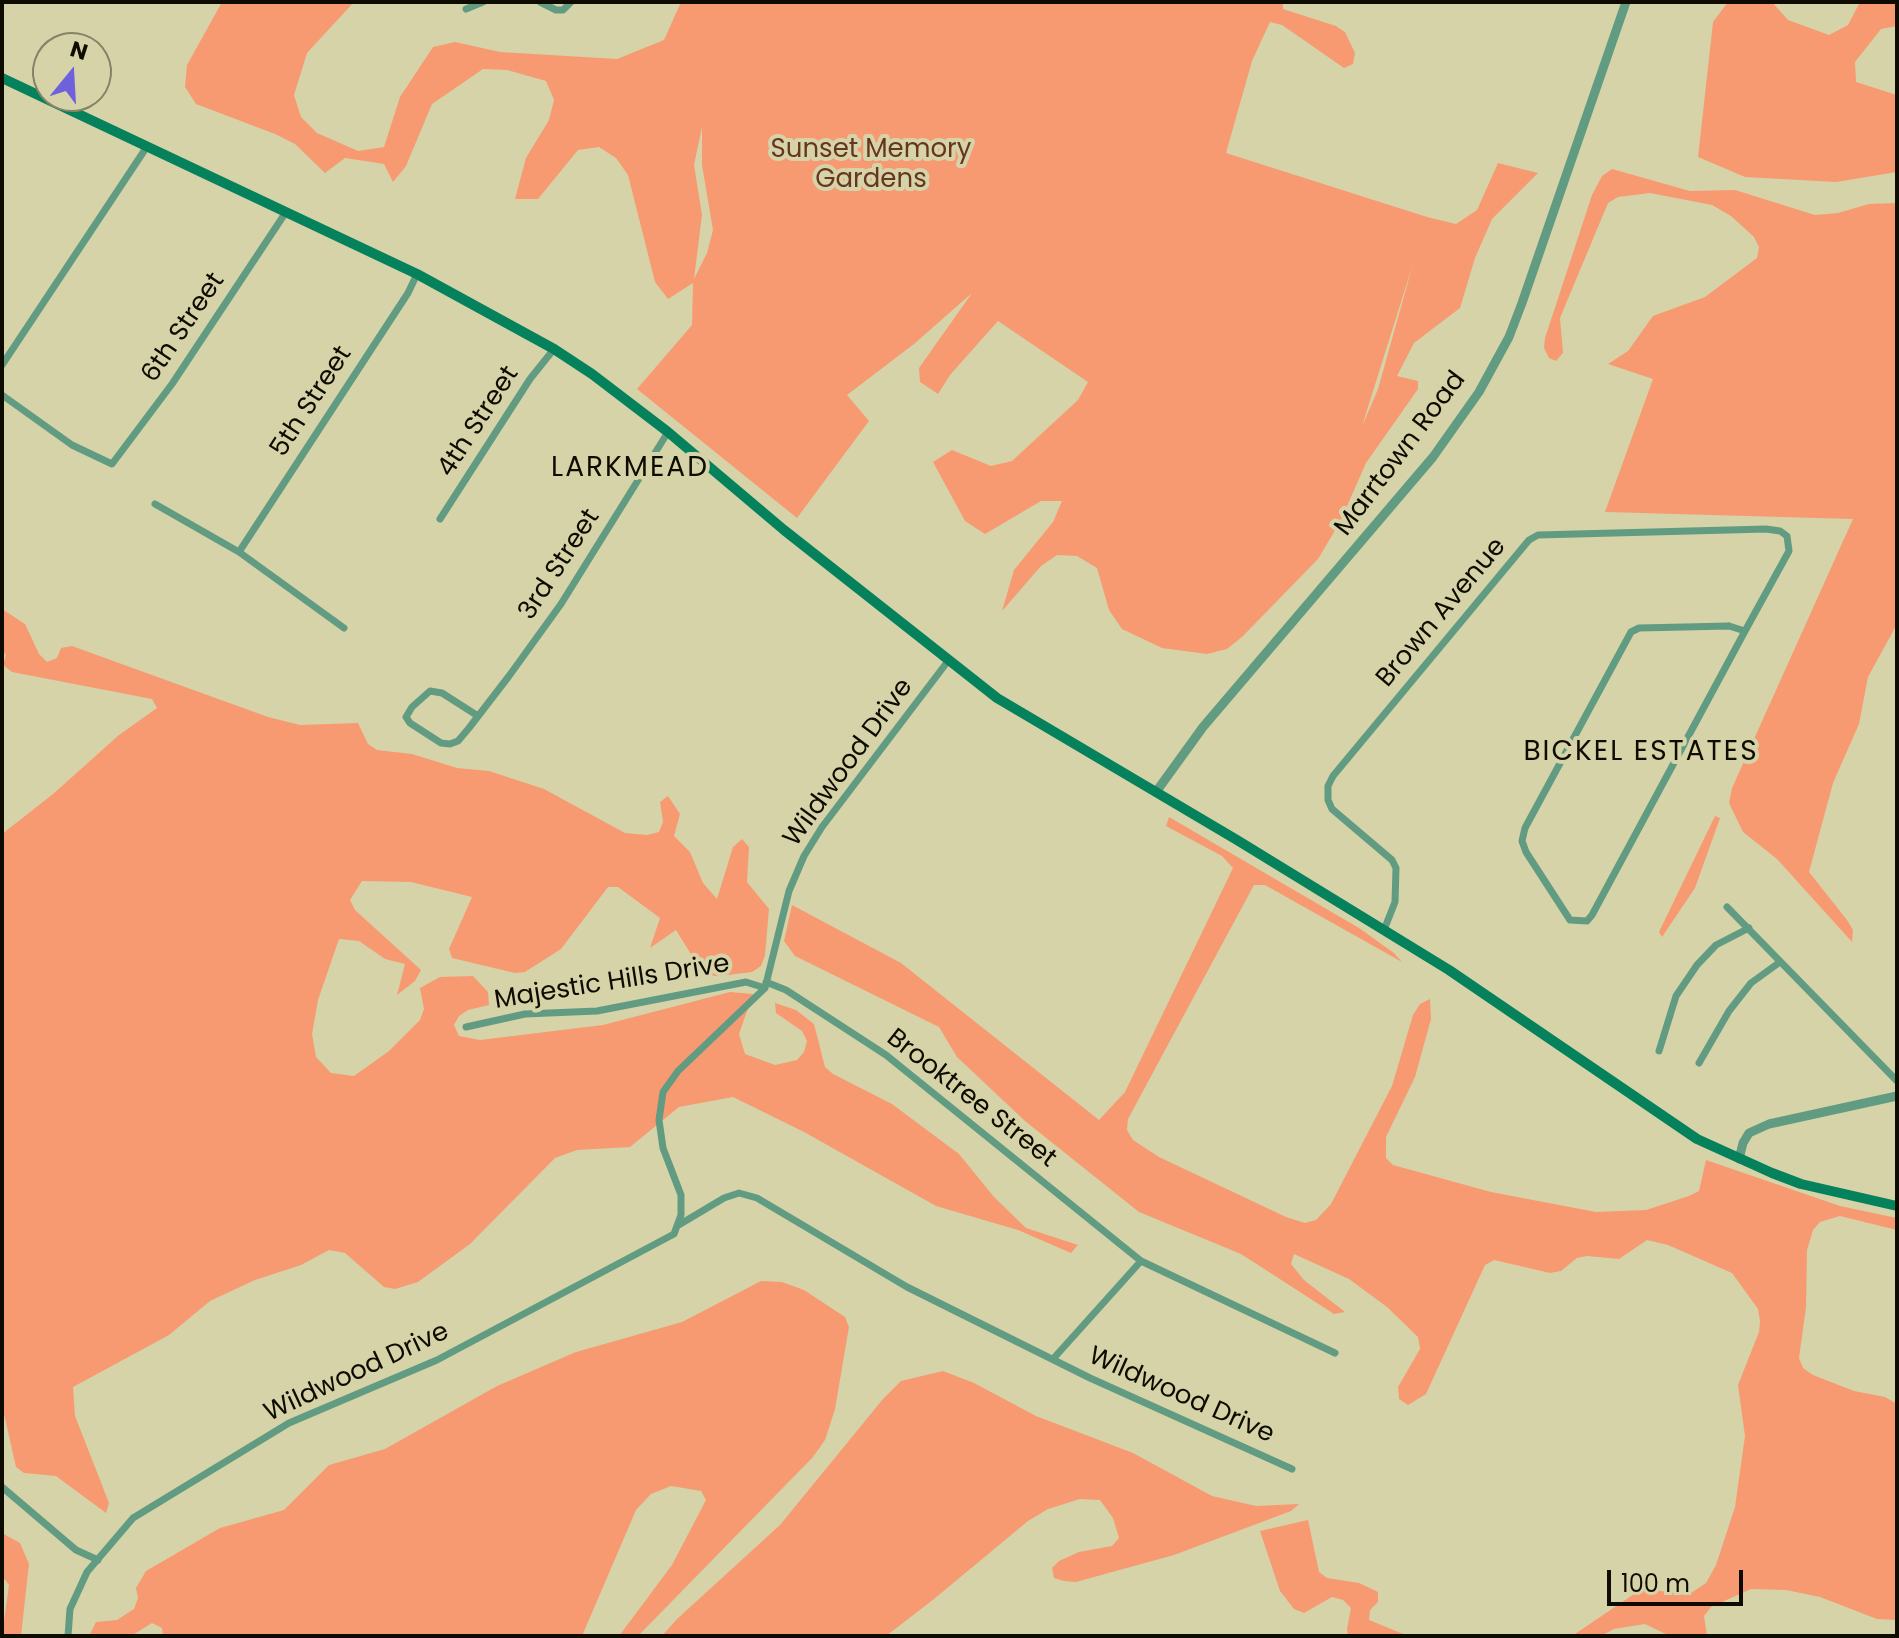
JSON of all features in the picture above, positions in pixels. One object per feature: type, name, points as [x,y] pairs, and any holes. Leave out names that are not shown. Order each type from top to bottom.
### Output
[{"type":"main road","points":[[2,78],[417,274],[554,349],[668,432],[784,530],[997,698],[1384,930],[1503,1005],[1665,1120],[1697,1139],[1801,1184],[1897,1206]]},
{"type":"street","points":[[466,9],[483,2]]},
{"type":"street","points":[[540,2],[563,10],[571,2]]},
{"type":"street","name":"Marrtown Road","points":[[1156,792],[1203,727],[1433,457],[1479,392],[1509,337],[1522,303],[1626,2]]},
{"type":"street","points":[[2,365],[146,148]]},
{"type":"street","name":"6th Street","points":[[2,395],[72,445],[112,464],[172,384],[286,212]]},
{"type":"street","name":"5th Street","points":[[239,552],[408,293],[417,274]]},
{"type":"street","name":"4th Street","points":[[440,519],[530,379],[554,349]]},
{"type":"street","name":"3rd Street","points":[[478,716],[442,693],[430,691],[406,717],[410,723],[441,743],[458,741],[478,716],[561,604],[668,432]]},
{"type":"street","points":[[155,504],[239,552],[344,628]]},
{"type":"street","name":"Brown Avenue","points":[[1384,930],[1395,902],[1396,868],[1392,860],[1332,809],[1328,786],[1333,776],[1529,540],[1538,535],[1780,531],[1787,536],[1789,551],[1745,631]]},
{"type":"street","points":[[1729,626],[1745,631],[1592,915],[1587,921],[1570,920],[1522,841],[1525,828],[1631,632],[1639,628],[1729,626]]},
{"type":"street","name":"Wildwood Drive","points":[[766,985],[789,891],[804,856],[822,827],[948,661]]},
{"type":"street","points":[[1727,907],[1897,1081]]},
{"type":"street","points":[[1659,1051],[1676,996],[1697,965],[1716,945],[1749,928]]},
{"type":"street","points":[[1699,1063],[1729,1011],[1751,983],[1780,962]]},
{"type":"street","name":"Majestic Hills Drive","points":[[466,1027],[525,1014],[597,1011],[746,982],[766,985]]},
{"type":"street","points":[[677,1226],[681,1215],[681,1195],[663,1148],[659,1120],[663,1092],[678,1071],[766,985]]},
{"type":"street","name":"Brooktree Street","points":[[766,985],[786,990],[886,1055],[1141,1261]]},
{"type":"street","points":[[1739,1159],[1749,1133],[1769,1124],[1897,1096]]},
{"type":"street","name":"Wildwood Drive","points":[[68,1636],[70,1609],[87,1572],[133,1518],[289,1423],[437,1360],[674,1234],[677,1226],[724,1198],[739,1193],[757,1198],[907,1287],[1053,1359],[1292,1469]]},
{"type":"street","points":[[1141,1261],[1335,1353]]},
{"type":"street","name":"Wildwood Drive","points":[[1053,1359],[1141,1261]]},
{"type":"street","points":[[2,1487],[76,1550],[98,1560]]},
{"type":"green space","name":"Sunset Memory Gardens","points":[[222,2],[354,2],[307,53],[294,95],[301,117],[317,133],[358,151],[384,147],[400,97],[433,47],[455,42],[500,52],[617,59],[664,40],[681,2],[1283,2],[1283,9],[1336,26],[1345,32],[1355,53],[1353,64],[1344,68],[1282,25],[1270,22],[1252,61],[1226,153],[1456,224],[1477,210],[1498,163],[1538,173],[1492,219],[1475,258],[1460,308],[1414,343],[1397,376],[1418,381],[1418,389],[1366,463],[1340,522],[1318,559],[1243,636],[1227,649],[1207,654],[1162,648],[1122,629],[1109,610],[1097,568],[1077,556],[1057,555],[1041,566],[1002,611],[1014,570],[1053,522],[1062,501],[1041,501],[985,534],[965,521],[933,462],[952,450],[991,466],[1012,461],[1078,400],[1088,382],[998,321],[950,375],[938,394],[920,382],[919,368],[972,293],[914,344],[847,395],[869,421],[797,518],[637,389],[692,325],[693,283],[668,299],[655,282],[628,175],[616,158],[599,147],[578,150],[538,199],[515,199],[526,158],[549,120],[554,100],[546,81],[507,70],[483,69],[432,104],[406,166],[393,182],[384,164],[345,158],[325,173],[295,144],[196,104],[185,87],[187,65]],"holes":[[[702,127],[702,165],[713,230],[707,253],[694,279],[702,215],[694,165]],[[1413,264],[1378,389],[1363,424],[1363,423]]]},
{"type":"green space","points":[[1728,2],[1772,2],[1788,20],[1829,35],[1848,25],[1860,2],[1897,2],[1897,26],[1881,29],[1855,62],[1856,82],[1897,95],[1897,172],[1836,182],[1745,177],[1698,157],[1713,22]]},
{"type":"green space","points":[[1612,169],[1690,191],[1735,190],[1815,215],[1838,213],[1869,204],[1897,203],[1897,624],[1868,677],[1859,724],[1833,783],[1809,872],[1847,920],[1853,930],[1852,942],[1777,859],[1743,832],[1729,803],[1732,788],[1853,519],[1605,512],[1653,379],[1608,364],[1628,351],[1653,316],[1705,297],[1757,258],[1759,247],[1754,237],[1731,216],[1712,205],[1650,193],[1618,197],[1608,203],[1560,318],[1563,353],[1556,361],[1549,358],[1544,348],[1545,338],[1592,195],[1602,176]]},
{"type":"green space","points":[[2,609],[25,624],[39,654],[47,662],[57,658],[61,648],[72,646],[268,717],[300,725],[358,723],[368,744],[377,750],[412,754],[457,768],[489,771],[544,789],[625,833],[647,835],[659,832],[663,822],[660,802],[668,796],[680,814],[674,836],[690,852],[703,883],[717,899],[733,847],[742,839],[749,847],[747,882],[769,909],[765,955],[761,966],[752,972],[719,976],[695,975],[692,956],[676,930],[650,948],[660,918],[618,887],[608,887],[561,949],[525,972],[515,973],[452,958],[449,949],[472,897],[411,882],[362,881],[350,900],[355,910],[421,970],[415,981],[397,995],[405,964],[385,959],[359,941],[339,939],[318,1000],[312,1034],[316,1057],[331,1073],[354,1076],[389,1051],[420,1020],[424,1009],[420,988],[440,977],[473,976],[488,992],[489,1005],[468,1010],[459,1016],[454,1025],[459,1036],[480,1040],[603,1025],[730,992],[753,994],[739,1034],[745,1054],[775,1065],[797,1060],[804,1052],[807,1041],[802,1031],[776,1013],[775,1003],[796,1010],[814,1024],[825,1067],[833,1074],[892,1104],[959,1154],[994,1197],[1026,1228],[1078,1245],[1071,1253],[1018,1230],[936,1206],[804,1132],[733,1097],[679,1107],[630,1147],[577,1150],[555,1158],[470,1244],[418,1282],[395,1289],[384,1287],[345,1253],[329,1250],[301,1265],[255,1280],[210,1301],[169,1335],[73,1387],[75,1416],[109,1503],[106,1513],[56,1476],[24,1473],[16,1467],[2,1405],[2,834],[53,794],[119,735],[157,708],[152,699],[12,672],[3,665],[6,655],[2,650]]},
{"type":"green space","points":[[1715,816],[1720,818],[1695,888],[1662,937],[1659,932]]},
{"type":"green space","points":[[1169,817],[1359,928],[1402,962],[1265,885],[1254,885],[1128,1119],[1127,1130],[1133,1140],[1159,1157],[1286,1217],[1305,1223],[1316,1220],[1331,1204],[1392,1086],[1413,1015],[1420,1004],[1430,999],[1431,1019],[1415,1077],[1386,1137],[1386,1158],[1393,1165],[1491,1192],[1596,1212],[1646,1210],[1689,1196],[1699,1191],[1706,1160],[1840,1206],[1897,1218],[1897,1230],[1840,1216],[1820,1222],[1813,1230],[1807,1250],[1806,1307],[1799,1358],[1803,1368],[1813,1375],[1854,1391],[1885,1397],[1897,1404],[1897,1620],[1877,1619],[1820,1597],[1786,1590],[1751,1589],[1711,1607],[1704,1616],[1707,1636],[1670,1636],[1645,1624],[1614,1629],[1601,1636],[1572,1636],[1637,1592],[1647,1589],[1688,1595],[1706,1583],[1716,1565],[1735,1507],[1745,1436],[1738,1385],[1759,1332],[1760,1321],[1758,1309],[1732,1273],[1668,1245],[1647,1240],[1619,1259],[1577,1258],[1561,1271],[1550,1273],[1494,1260],[1485,1265],[1426,1394],[1408,1405],[1399,1399],[1398,1387],[1420,1349],[1418,1337],[1387,1307],[1349,1279],[1294,1254],[1291,1264],[1304,1280],[1345,1312],[1334,1314],[1241,1254],[1139,1212],[1025,1121],[957,1057],[939,1027],[795,956],[784,941],[792,905],[901,963],[1099,1120],[1125,1092],[1233,868],[1222,856],[1166,826]]},
{"type":"green space","points":[[761,1281],[782,1282],[804,1290],[845,1317],[849,1327],[835,1409],[825,1440],[813,1457],[638,1636],[619,1636],[672,1565],[706,1500],[701,1491],[671,1486],[651,1494],[636,1510],[582,1636],[163,1636],[162,1628],[152,1623],[131,1636],[89,1636],[96,1622],[117,1620],[134,1609],[138,1598],[136,1588],[146,1571],[220,1528],[284,1510],[329,1465],[385,1449],[497,1386],[576,1352],[682,1322]]},
{"type":"green space","points":[[943,1371],[974,1383],[1036,1416],[1133,1453],[1212,1496],[1256,1506],[1299,1504],[1291,1511],[1174,1555],[1076,1582],[1064,1581],[1054,1578],[1052,1568],[1059,1561],[1079,1552],[1112,1546],[1119,1538],[1113,1518],[1100,1500],[1080,1499],[1048,1509],[1028,1521],[886,1636],[662,1636],[780,1525],[901,1381]]},
{"type":"green space","points":[[1308,1520],[1319,1572],[1327,1578],[1359,1583],[1378,1592],[1378,1602],[1370,1610],[1369,1620],[1408,1636],[1348,1636],[1351,1608],[1343,1600],[1332,1597],[1304,1613],[1294,1609],[1280,1591],[1260,1531]]},
{"type":"green space","points":[[2,1533],[20,1543],[29,1564],[21,1636],[2,1636],[9,1585],[2,1576]]},
{"type":"district","name":"LARKMEAD","points":[[630,469]]},
{"type":"district","name":"BICKEL ESTATES","points":[[1641,753]]}]
